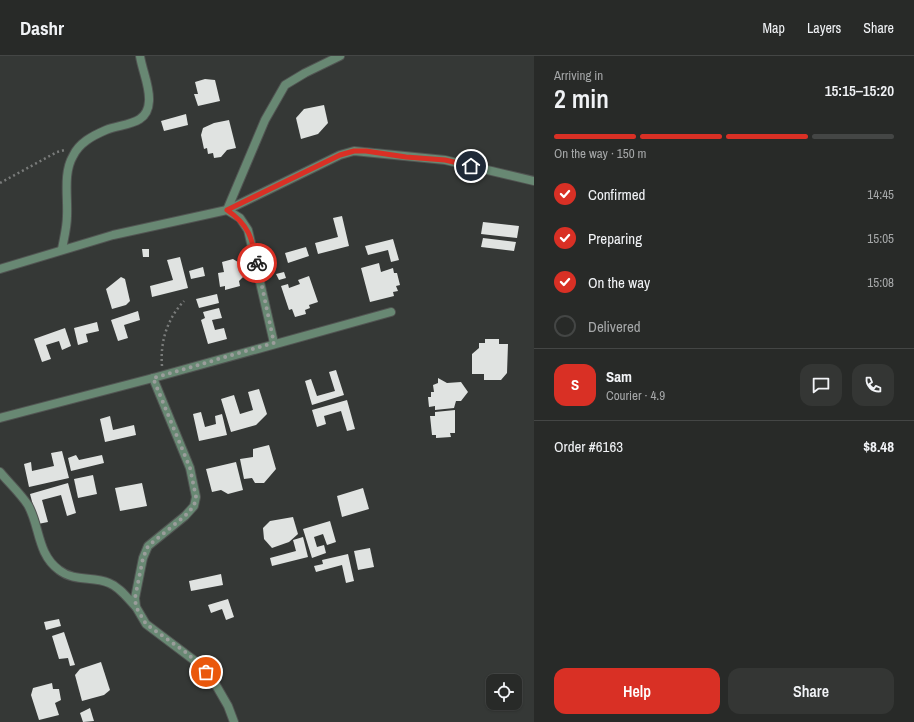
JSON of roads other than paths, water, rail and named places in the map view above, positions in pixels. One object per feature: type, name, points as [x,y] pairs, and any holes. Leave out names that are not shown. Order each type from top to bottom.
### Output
[{"type":"street","points":[[62,249],[67,218],[68,167],[79,146],[89,138],[107,130],[135,123],[145,115],[149,100],[140,56]]},
{"type":"street","points":[[227,210],[265,120],[285,85],[305,72],[340,56]]},
{"type":"street","points":[[0,269],[62,249],[113,235],[227,210],[340,155],[354,151],[445,160],[534,181]]},
{"type":"street","points":[[227,210],[240,218],[248,230],[254,248],[274,343]]},
{"type":"street","points":[[0,418],[162,376],[274,343],[391,312]]},
{"type":"street","points":[[136,607],[135,598],[143,558],[148,546],[185,516],[194,506],[196,497],[190,468],[153,378]]},
{"type":"street","points":[[0,472],[28,506],[40,543],[47,556],[59,570],[73,577],[109,583],[118,588],[136,607],[146,624],[199,664],[213,680],[228,706],[234,722]]}]
